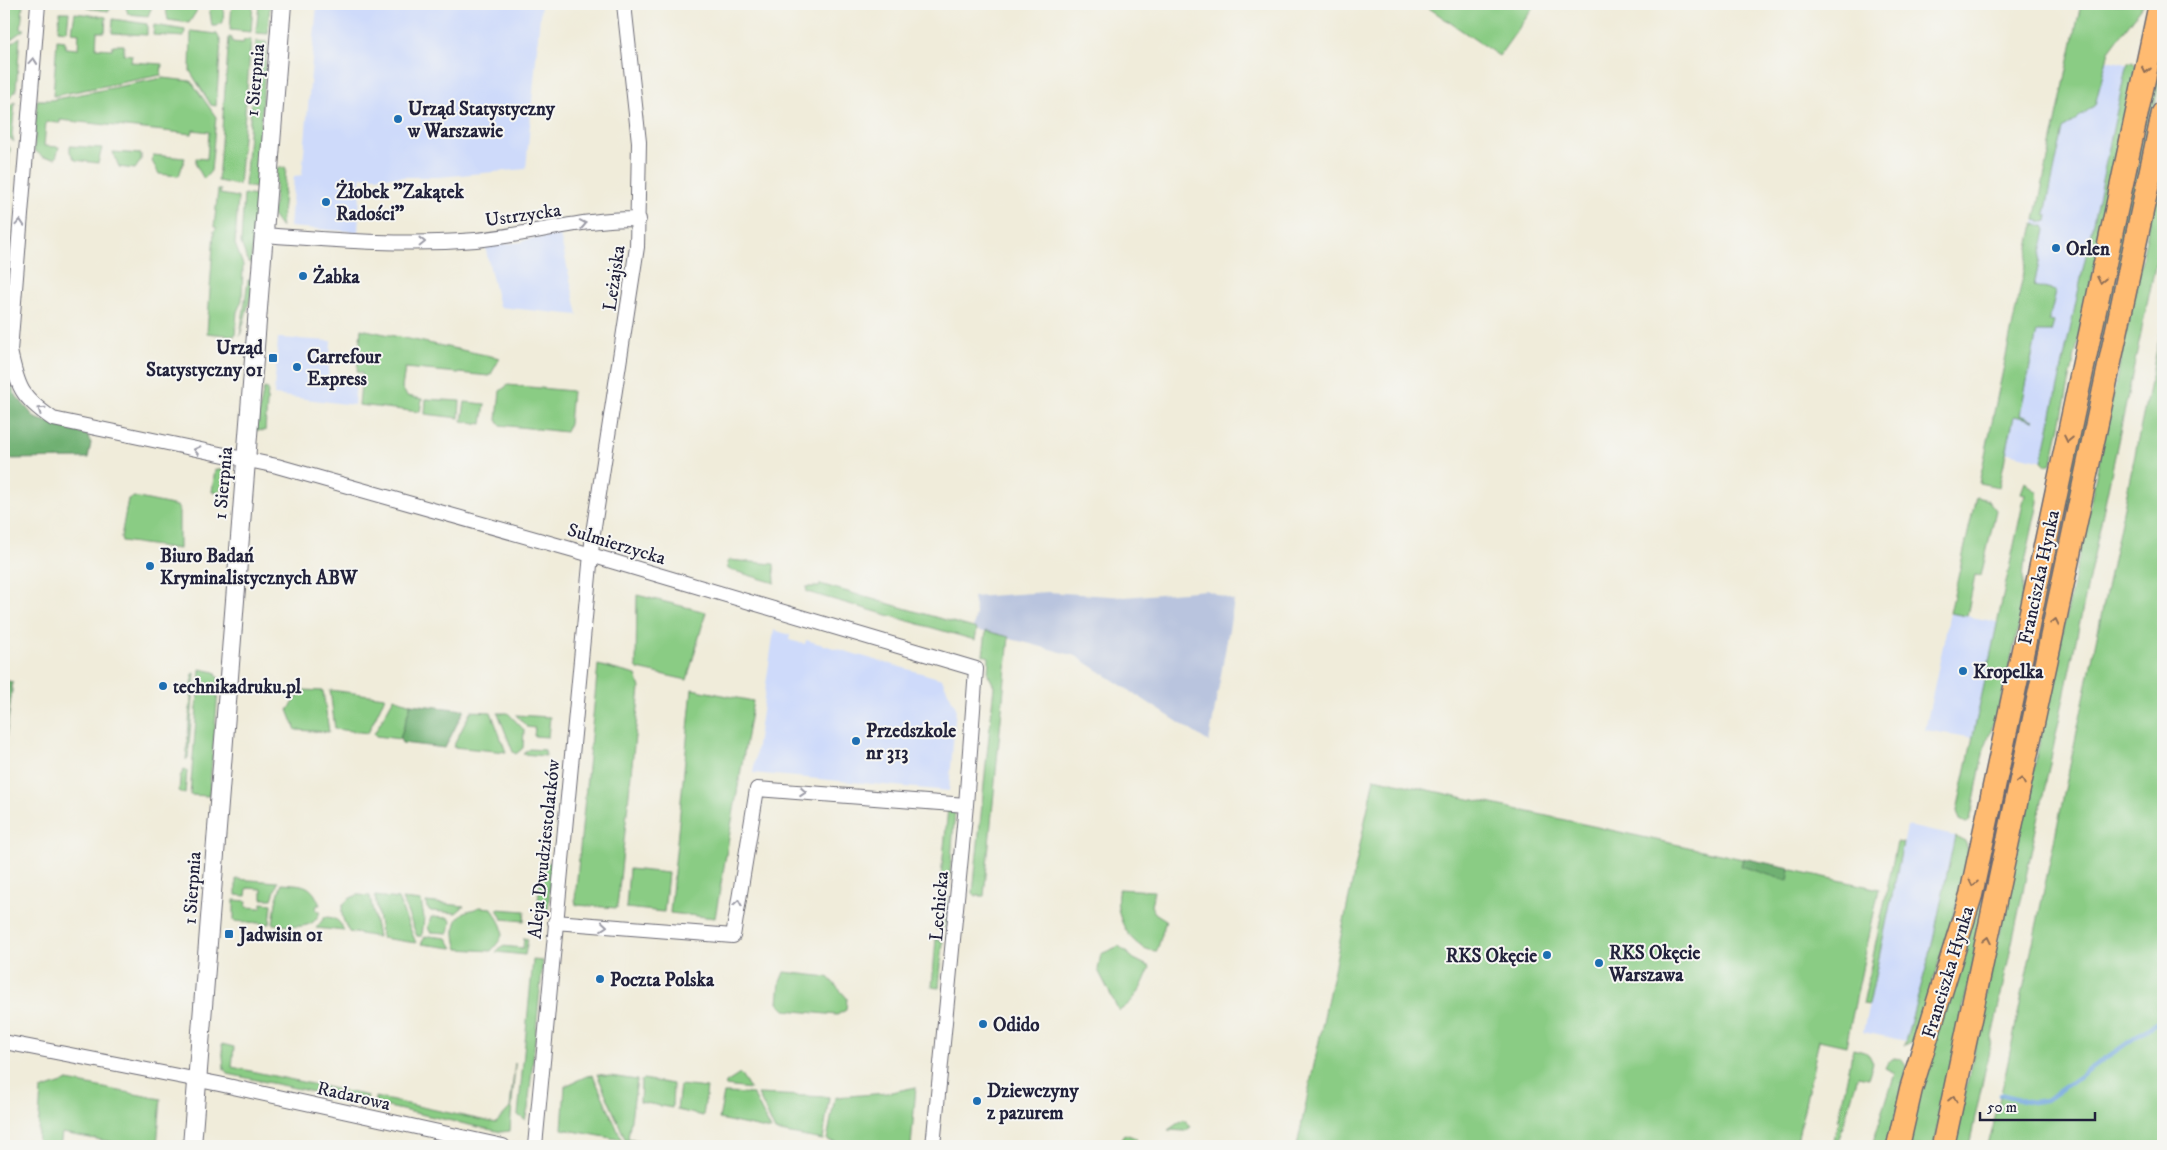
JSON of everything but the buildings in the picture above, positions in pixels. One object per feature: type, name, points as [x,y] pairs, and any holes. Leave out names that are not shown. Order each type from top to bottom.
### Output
[{"type":"main road","name":"Franciszka Hynka","points":[[1898,1146],[1911,1089],[1971,895],[2160,4]]},
{"type":"main road","name":"Franciszka Hynka","points":[[1943,1146],[2163,113]]},
{"type":"street","name":"Sulmierzycka","points":[[38,4],[10,351],[17,382],[30,403],[53,419],[277,466],[591,555],[976,669]]},
{"type":"street","name":"1 Sierpnia","points":[[192,1146],[282,4]]},
{"type":"street","name":"Leżajska","points":[[591,555],[634,274],[639,219],[639,142],[624,4]]},
{"type":"street","name":"Ustrzycka","points":[[263,235],[373,242],[474,240],[527,234],[605,221],[639,219]]},
{"type":"street","name":"Aleja Dwudziestolatków","points":[[535,1146],[591,555]]},
{"type":"street","name":"Lechicka","points":[[933,1146],[966,805],[976,669]]},
{"type":"street","points":[[555,922],[733,936],[756,789],[966,805]]},
{"type":"street","name":"Radarowa","points":[[4,1042],[198,1079],[503,1146]]},
{"type":"shaded area","points":[[317,4],[541,4],[526,169],[439,177],[361,177],[358,232],[290,227],[294,176],[302,175]]},
{"type":"shaded area","points":[[2071,53],[2137,66],[2052,463],[1986,448]]},
{"type":"shaded area","points":[[560,235],[578,315],[499,307],[485,246],[523,242],[523,240]]},
{"type":"shaded area","points":[[278,338],[331,341],[328,379],[356,382],[354,405],[274,395]]},
{"type":"shaded area","points":[[1206,590],[1234,601],[1209,742],[1076,656],[973,629],[976,613],[973,597],[1048,592],[1125,597]]},
{"type":"shaded area","points":[[1950,613],[1997,622],[1974,738],[1925,730]]},
{"type":"shaded area","name":"Przedszkole nr 313","points":[[774,630],[790,635],[789,640],[805,644],[806,640],[942,679],[956,708],[949,791],[753,773]]},
{"type":"shaded area","points":[[1907,826],[1955,836],[1929,958],[1906,1041],[1863,1032]]},
{"type":"green space","points":[[4,4],[23,4],[21,29],[25,29],[4,44]]},
{"type":"green space","points":[[85,4],[113,4],[109,11],[87,8]]},
{"type":"green space","points":[[125,4],[153,4],[148,16],[128,14]]},
{"type":"green space","points":[[165,4],[197,5],[196,12],[189,23],[168,20]]},
{"type":"green space","points":[[220,4],[224,4],[223,22],[217,26],[212,26],[209,6],[219,7]]},
{"type":"green space","points":[[232,4],[253,4],[251,32],[230,30]]},
{"type":"green space","points":[[259,4],[270,4],[268,34],[256,33]]},
{"type":"green space","points":[[1423,4],[1536,4],[1499,56]]},
{"type":"green space","points":[[2081,4],[2144,4],[2109,51],[2095,105],[2063,129],[2045,214],[2048,215],[2047,221],[2044,222],[2035,220]]},
{"type":"green space","points":[[60,12],[69,12],[67,31],[58,30]]},
{"type":"green space","points":[[75,13],[106,17],[105,32],[97,32],[96,48],[112,49],[113,45],[124,45],[124,54],[132,55],[131,62],[162,64],[161,75],[53,96],[57,40],[65,41],[65,48],[78,49],[79,33],[72,32]]},
{"type":"green space","points":[[113,19],[147,24],[147,35],[112,33]]},
{"type":"green space","points":[[154,25],[185,30],[184,37],[153,35]]},
{"type":"green space","points":[[2163,30],[2163,67],[1934,1146],[1907,1146]]},
{"type":"green space","points":[[191,31],[217,34],[221,42],[216,106],[211,105],[190,71]]},
{"type":"green space","points":[[20,37],[16,91],[4,103],[4,49]]},
{"type":"green space","points":[[229,37],[232,38],[232,42],[243,43],[244,40],[251,40],[239,185],[218,181]]},
{"type":"green space","points":[[256,41],[267,42],[256,188],[245,186]]},
{"type":"green space","points":[[2133,62],[2137,66],[2052,463],[2046,465],[2042,461],[2126,68],[2128,63]]},
{"type":"green space","points":[[162,78],[191,81],[216,117],[211,171],[204,179],[196,165],[196,158],[207,159],[209,132],[193,130],[192,134],[60,120],[60,123],[46,122],[44,146],[59,147],[56,158],[43,157],[34,150],[37,100],[51,100]]},
{"type":"green space","points":[[15,102],[12,135],[14,142],[4,133],[4,111]]},
{"type":"green space","points":[[4,142],[10,148],[4,241]]},
{"type":"green space","points":[[70,146],[102,148],[98,163],[75,160],[70,152]]},
{"type":"green space","points":[[113,152],[141,154],[141,160],[135,169],[119,167]]},
{"type":"green space","points":[[153,155],[185,158],[179,176],[159,174],[152,161]]},
{"type":"green space","points":[[2163,159],[2163,229],[1969,1146],[1954,1146]]},
{"type":"green space","points":[[279,167],[286,168],[281,228],[273,217],[277,169]]},
{"type":"green space","points":[[218,190],[221,190],[220,194],[238,197],[235,244],[243,265],[242,300],[237,312],[235,336],[207,333],[214,231],[217,228],[214,227]]},
{"type":"green space","points":[[244,194],[256,196],[251,263],[248,262],[241,243]]},
{"type":"green space","points":[[2034,224],[2044,226],[2046,230],[2034,286],[2056,291],[2049,321],[2054,322],[2051,332],[2037,332],[2020,415],[2034,420],[2014,416],[1999,487],[1979,483]]},
{"type":"green space","points":[[248,280],[252,280],[251,295],[240,336]]},
{"type":"green space","points":[[2163,320],[2163,1146],[1988,1146],[2004,1081]]},
{"type":"green space","points":[[361,329],[500,358],[490,376],[405,368],[402,388],[407,396],[422,399],[420,412],[359,405],[362,373],[357,372]]},
{"type":"green space","points":[[4,362],[14,393],[35,418],[87,435],[91,443],[88,458],[4,459]]},
{"type":"green space","points":[[508,385],[572,391],[569,424],[566,432],[500,425],[497,420],[500,391]]},
{"type":"green space","points":[[264,388],[268,389],[265,431],[255,430]]},
{"type":"green space","points":[[426,399],[460,401],[459,418],[425,414]]},
{"type":"green space","points":[[465,402],[485,404],[482,424],[462,421]]},
{"type":"green space","points":[[215,469],[226,471],[225,485],[217,493],[212,492]]},
{"type":"green space","points":[[2025,482],[2037,492],[2038,502],[2024,567],[2020,621],[1999,710],[1984,749],[1970,821],[1966,823],[1960,820],[1957,811],[2025,494],[2021,493]]},
{"type":"green space","points":[[134,497],[177,506],[179,510],[179,549],[122,541],[121,537],[128,499]]},
{"type":"green space","points":[[1976,497],[1988,500],[1996,510],[1981,576],[1975,575],[1967,616],[1950,613]]},
{"type":"green space","points":[[729,560],[774,564],[775,583],[728,569],[727,562]]},
{"type":"green space","points":[[820,584],[977,629],[975,640],[807,592],[806,587],[820,587]]},
{"type":"green space","points":[[637,595],[706,612],[687,680],[638,669],[636,666]]},
{"type":"green space","points":[[986,631],[1009,637],[984,896],[976,896],[973,893],[994,686],[988,674],[989,657],[983,655]]},
{"type":"green space","points":[[598,665],[636,675],[640,688],[617,908],[576,905],[575,899]]},
{"type":"green space","points":[[200,669],[215,672],[219,680],[209,796],[190,795]]},
{"type":"green space","points":[[193,673],[195,673],[188,758],[186,760]]},
{"type":"green space","points":[[4,680],[13,682],[4,754]]},
{"type":"green space","points":[[692,689],[753,701],[715,918],[670,913]]},
{"type":"green space","points":[[303,690],[323,691],[329,732],[296,730],[288,710]]},
{"type":"green space","points":[[330,690],[385,697],[368,733],[335,729]]},
{"type":"green space","points":[[394,698],[411,704],[400,739],[376,736],[374,734]]},
{"type":"green space","points":[[411,704],[464,710],[445,748],[402,743],[400,739]]},
{"type":"green space","points":[[471,711],[491,712],[506,752],[453,747]]},
{"type":"green space","points":[[498,713],[508,713],[524,730],[523,748],[516,754],[513,752]]},
{"type":"green space","points":[[516,715],[550,717],[548,737],[534,736],[535,728],[527,727]]},
{"type":"green space","points":[[529,749],[545,750],[546,756],[523,754]]},
{"type":"green space","points":[[184,769],[187,771],[185,794],[179,792],[180,777]]},
{"type":"green space","name":"RKS Okęcie","points":[[1374,778],[1879,889],[1846,1046],[1819,1040],[1796,1146],[1297,1146]]},
{"type":"green space","points":[[948,808],[955,811],[949,886],[940,886]]},
{"type":"green space","points":[[1955,836],[1965,841],[1969,852],[1962,887],[1914,1042],[1904,1045],[1929,958]]},
{"type":"green space","points":[[1897,842],[1903,843],[1869,1005],[1863,1004]]},
{"type":"green space","points":[[1743,858],[1790,868],[1788,881],[1741,866]]},
{"type":"green space","points":[[542,862],[552,863],[548,911],[537,911]]},
{"type":"green space","points":[[629,869],[668,873],[664,912],[626,908]]},
{"type":"green space","points":[[236,879],[278,882],[272,899],[262,899],[262,889],[247,888],[246,896],[236,895]]},
{"type":"green space","points":[[282,883],[306,886],[310,889],[320,905],[317,905],[316,910],[320,911],[313,922],[301,926],[273,924],[276,902]]},
{"type":"green space","points":[[1119,889],[1154,891],[1151,906],[1155,913],[1166,920],[1157,951],[1139,945],[1125,929],[1118,909]]},
{"type":"green space","points":[[940,894],[948,895],[945,927],[936,930]]},
{"type":"green space","points":[[358,895],[370,896],[378,937],[349,932],[346,926],[342,915],[343,905],[346,901]]},
{"type":"green space","points":[[375,896],[398,899],[416,943],[382,938]]},
{"type":"green space","points":[[402,899],[421,901],[424,918],[422,936],[417,936]]},
{"type":"green space","points":[[234,900],[247,901],[246,907],[261,908],[262,903],[272,904],[270,924],[234,921]]},
{"type":"green space","points":[[426,902],[464,906],[456,913],[431,911],[427,908]]},
{"type":"green space","points":[[479,907],[492,908],[501,926],[502,934],[500,939],[491,951],[458,949],[455,939],[455,928],[458,918],[467,911]]},
{"type":"green space","points":[[497,909],[525,911],[524,921],[502,919]]},
{"type":"green space","points":[[325,917],[337,920],[344,931],[316,928]]},
{"type":"green space","points":[[431,917],[449,918],[451,921],[449,933],[430,932],[428,927]]},
{"type":"green space","points":[[425,937],[447,938],[453,948],[421,944]]},
{"type":"green space","points":[[524,938],[528,939],[525,955],[496,952],[502,946],[523,948]]},
{"type":"green space","points":[[936,938],[943,942],[939,988],[932,987]]},
{"type":"green space","points":[[1119,946],[1134,959],[1150,967],[1135,997],[1119,1011],[1098,970],[1101,954]]},
{"type":"green space","points":[[533,960],[543,961],[528,1109],[525,1120],[518,1115]]},
{"type":"green space","points":[[784,972],[828,977],[847,998],[846,1010],[837,1015],[785,1010],[778,1003],[780,982]]},
{"type":"green space","points":[[222,1044],[234,1047],[232,1067],[368,1096],[366,1103],[228,1074],[224,1069]]},
{"type":"green space","points":[[1853,1049],[1868,1053],[1873,1063],[1868,1078],[1858,1076],[1837,1146],[1833,1146]]},
{"type":"green space","points":[[1894,1058],[1901,1059],[1907,1067],[1888,1146],[1872,1146],[1895,1073],[1885,1068],[1888,1062]]},
{"type":"green space","points":[[515,1063],[510,1131],[501,1132],[375,1104],[375,1097],[496,1123],[510,1108]]},
{"type":"green space","points":[[597,1074],[637,1080],[628,1138],[665,1146],[643,1146],[627,1143]]},
{"type":"green space","points":[[740,1074],[750,1089],[725,1086],[726,1083]]},
{"type":"green space","points":[[593,1075],[622,1140],[562,1129],[565,1086]]},
{"type":"green space","points":[[643,1079],[673,1084],[672,1108],[640,1102],[641,1081]]},
{"type":"green space","points":[[68,1081],[161,1099],[157,1146],[135,1146],[62,1133],[60,1146],[37,1146],[41,1090]]},
{"type":"green space","points":[[680,1085],[707,1088],[703,1116],[677,1110]]},
{"type":"green space","points":[[916,1087],[911,1146],[850,1146],[827,1140],[835,1097],[887,1093]]},
{"type":"green space","points":[[724,1093],[753,1094],[771,1130],[719,1119]]},
{"type":"green space","points":[[758,1094],[829,1097],[823,1140],[775,1131]]},
{"type":"green space","points":[[1184,1119],[1191,1127],[1185,1131],[1168,1130]]},
{"type":"green space","points":[[1125,1134],[1136,1138],[1138,1146],[1117,1146]]},
{"type":"waterway","points":[[2000,1094],[2032,1102],[2046,1100],[2163,1018]]},
{"type":"place","name":"Urząd Statystyczny w Warszawie","points":[[398,119]]},
{"type":"place","name":"Żłobek \"Zakątek Radości\"","points":[[326,202]]},
{"type":"place","name":"Orlen","points":[[2056,248]]},
{"type":"place","name":"Żabka","points":[[303,276]]},
{"type":"place","name":"Urząd Statystyczny 01","points":[[273,358]]},
{"type":"place","name":"Carrefour Express","points":[[297,367]]},
{"type":"place","name":"Biuro Badań Kryminalistycznych ABW","points":[[150,566]]},
{"type":"place","name":"Kropelka","points":[[1963,671]]},
{"type":"place","name":"technikadruku.pl","points":[[163,686]]},
{"type":"place","name":"Przedszkole nr 313","points":[[856,741]]},
{"type":"place","name":"Jadwisin 01","points":[[229,934]]},
{"type":"place","name":"RKS Okęcie","points":[[1547,955]]},
{"type":"place","name":"RKS Okęcie Warszawa","points":[[1599,963]]},
{"type":"place","name":"Poczta Polska","points":[[600,979]]},
{"type":"place","name":"Odido","points":[[983,1024]]},
{"type":"place","name":"Dziewczyny z pazurem","points":[[977,1101]]}]
